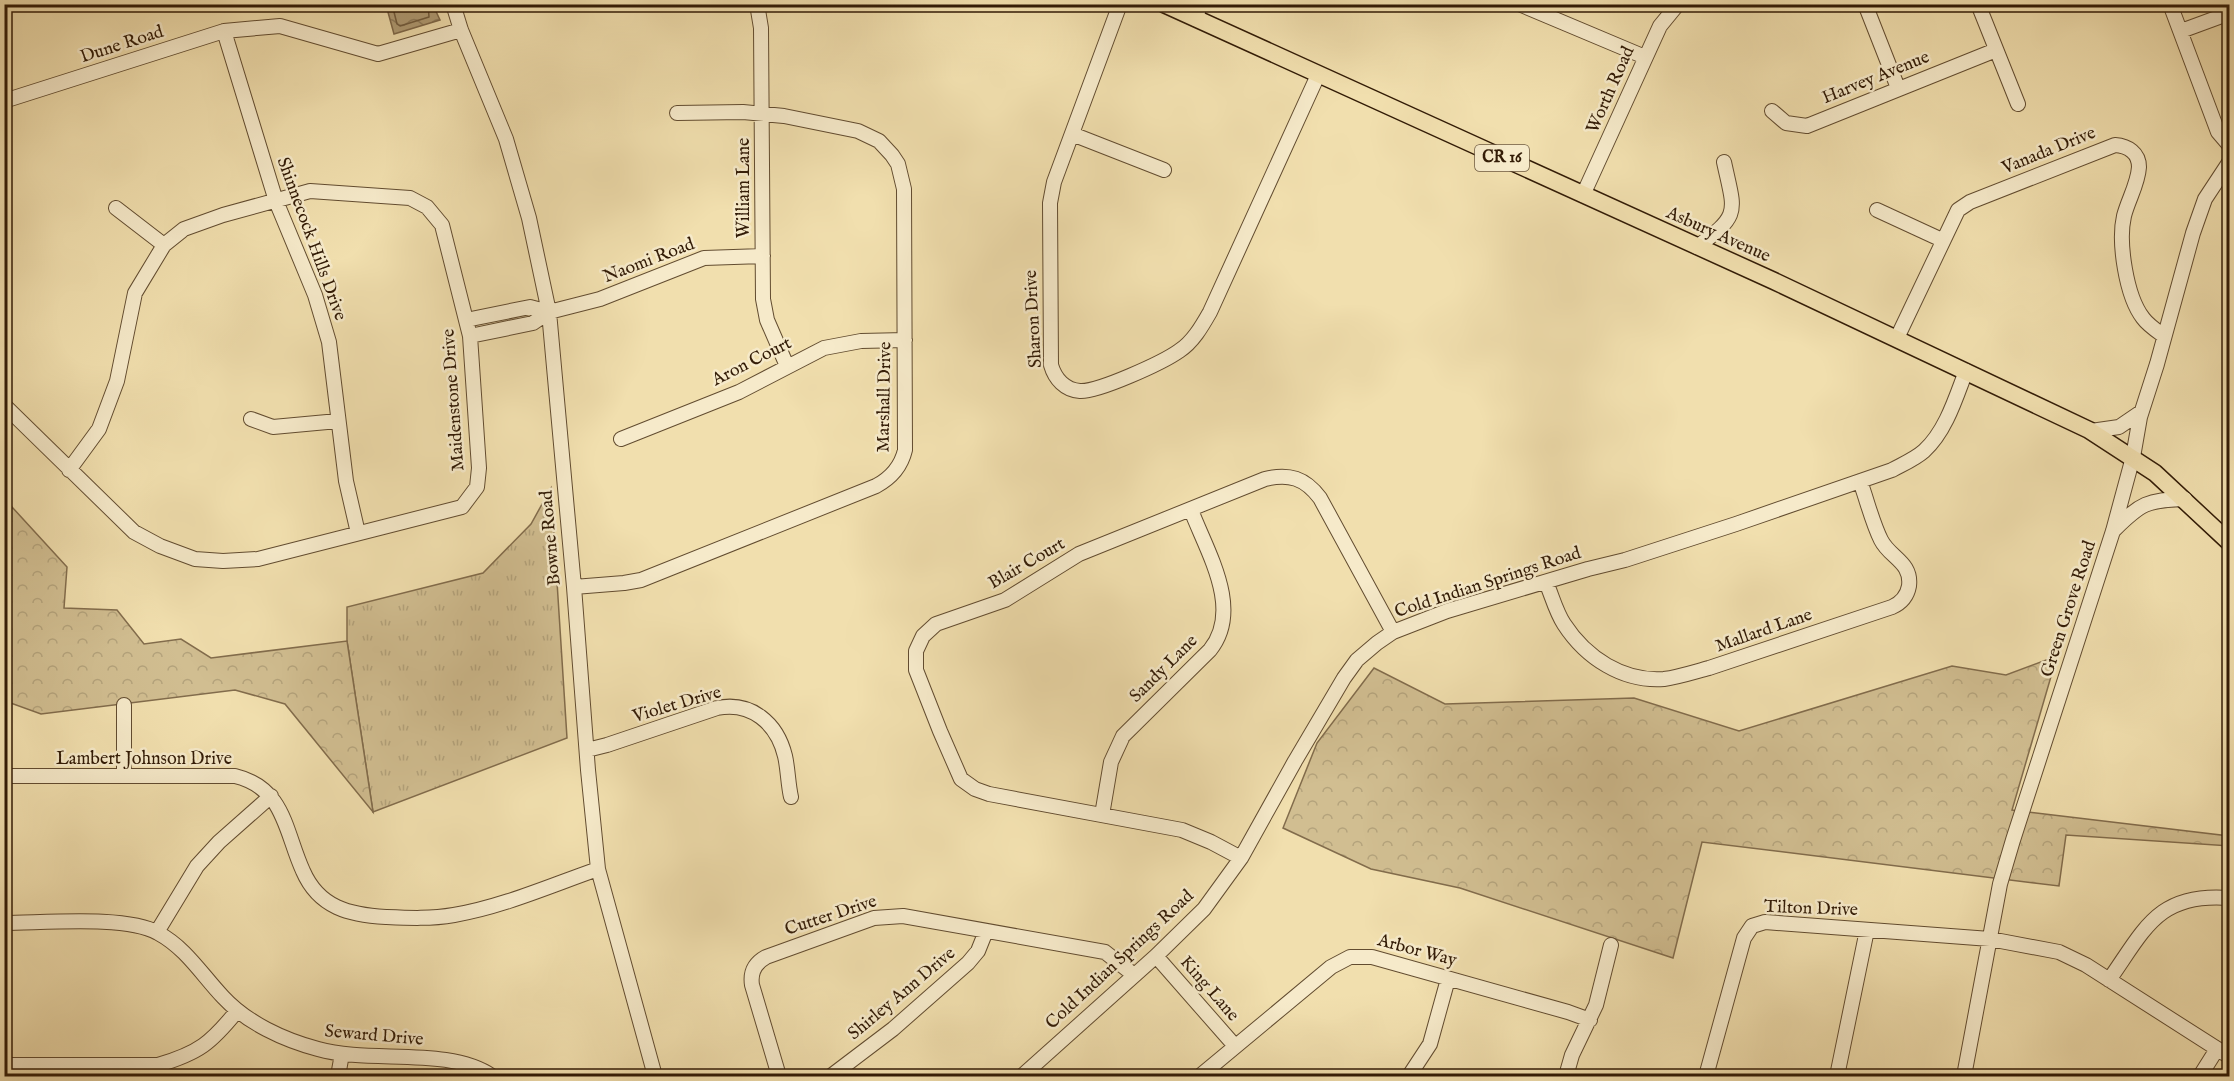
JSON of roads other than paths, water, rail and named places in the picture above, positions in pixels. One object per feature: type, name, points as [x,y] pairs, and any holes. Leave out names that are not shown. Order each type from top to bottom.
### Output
[{"type":"main road","name":"Asbury Avenue","points":[[1164,4],[1198,12],[1318,75],[1897,338],[2091,431],[2156,473],[2229,543]]},
{"type":"street","name":"Bowne Road","points":[[453,4],[461,30],[506,139],[529,218],[549,312],[598,869],[655,1077]]},
{"type":"street","name":"William Lane","points":[[757,4],[761,28],[765,312],[787,366]]},
{"type":"street","name":"Sharon Drive","points":[[1120,4],[1054,182],[1050,203],[1051,365],[1056,378],[1066,387],[1086,391],[1158,363],[1179,351],[1198,331],[1210,312],[1318,75]]},
{"type":"street","points":[[1519,4],[1645,57]]},
{"type":"street","name":"Worth Road","points":[[1583,195],[1645,57],[1664,20],[1678,4]]},
{"type":"street","points":[[1865,4],[1898,88]]},
{"type":"street","points":[[1978,4],[2018,104]]},
{"type":"street","points":[[2170,4],[2218,132],[2229,147]]},
{"type":"street","points":[[2181,31],[2229,13]]},
{"type":"street","name":"Dune Road","points":[[4,101],[224,31],[280,26],[378,54],[461,30]]},
{"type":"street","name":"Shinnecock Hills Drive","points":[[224,31],[276,201],[315,295],[326,333],[346,481],[358,533]]},
{"type":"street","name":"Harvey Avenue","points":[[1772,111],[1786,123],[1807,126],[1996,50]]},
{"type":"street","name":"Marshall Drive","points":[[574,587],[641,580],[876,486],[887,480],[898,467],[905,450],[904,189],[902,176],[892,155],[879,141],[858,131],[784,116],[743,112],[677,113]]},
{"type":"street","points":[[1072,134],[1164,170]]},
{"type":"street","name":"Vanada Drive","points":[[1897,338],[1954,215],[1970,202],[2110,146],[2126,147],[2136,156],[2139,168],[2124,217],[2122,246],[2124,266],[2143,319],[2164,336]]},
{"type":"street","points":[[1697,247],[1723,228],[1730,219],[1733,200],[1724,162]]},
{"type":"street","name":"Green Grove Road","points":[[1964,1077],[2000,884],[2113,531],[2133,457],[2141,412],[2157,364],[2200,211],[2216,180],[2229,162]]},
{"type":"street","name":"Maidenstone Drive","points":[[4,405],[69,470],[134,532],[160,546],[195,559],[223,561],[258,559],[462,507],[477,487],[479,468],[470,336],[442,225],[427,207],[410,198],[310,190],[223,215],[184,229],[164,245],[135,293],[117,381],[99,429],[69,470]]},
{"type":"street","points":[[116,208],[164,245]]},
{"type":"street","points":[[1877,210],[1942,240]]},
{"type":"street","name":"Naomi Road","points":[[549,312],[600,299],[704,258],[763,256]]},
{"type":"street","points":[[466,320],[530,307],[549,312]]},
{"type":"street","points":[[470,336],[533,323],[549,312]]},
{"type":"street","name":"Aron Court","points":[[621,439],[739,392],[813,352],[838,344],[861,341],[905,340]]},
{"type":"street","name":"Cold Indian Springs Road","points":[[1022,1077],[1156,956],[1204,909],[1241,858],[1344,678],[1372,646],[1393,632],[1447,611],[1736,524],[1892,470],[1927,449],[1950,411],[1966,371]]},
{"type":"street","points":[[2091,431],[2119,427],[2141,412]]},
{"type":"street","points":[[251,419],[273,427],[338,421]]},
{"type":"street","name":"Blair Court","points":[[1241,858],[1182,830],[989,794],[967,785],[950,756],[916,670],[916,651],[923,636],[936,624],[1005,600],[1079,554],[1276,477],[1294,477],[1304,481],[1320,498],[1393,632]]},
{"type":"street","name":"Mallard Lane","points":[[1546,582],[1563,622],[1585,651],[1601,662],[1632,676],[1648,678],[1680,676],[1709,668],[1892,607],[1903,599],[1909,586],[1908,572],[1903,563],[1881,540],[1860,482]]},
{"type":"street","points":[[2113,531],[2133,511],[2149,502],[2185,499]]},
{"type":"street","name":"Sandy Lane","points":[[1102,815],[1111,762],[1124,736],[1210,650],[1220,633],[1225,610],[1223,592],[1191,510]]},
{"type":"street","points":[[124,705],[124,776]]},
{"type":"street","name":"Violet Drive","points":[[586,750],[717,708],[733,706],[742,708],[766,720],[777,733],[785,756],[791,797]]},
{"type":"street","name":"Lambert Johnson Drive","points":[[4,776],[235,776],[261,787],[271,796]]},
{"type":"street","points":[[157,932],[198,866],[219,842],[271,796],[280,809],[302,870],[311,886],[327,902],[358,915],[416,918],[454,915],[487,907],[598,869]]},
{"type":"street","points":[[2109,980],[2142,932],[2164,910],[2176,903],[2201,897],[2229,898]]},
{"type":"street","name":"Cutter Drive","points":[[779,1077],[752,980],[753,969],[762,959],[882,916],[903,916],[1105,952],[1134,975]]},
{"type":"street","name":"Seward Drive","points":[[4,923],[111,922],[134,925],[157,932],[184,952],[237,1011],[287,1039],[318,1050],[342,1054],[452,1061],[478,1068],[492,1077]]},
{"type":"street","name":"Tilton Drive","points":[[1706,1077],[1744,938],[1752,926],[1765,922],[1990,939],[2059,952],[2086,965],[2229,1057]]},
{"type":"street","points":[[1837,1077],[1867,930]]},
{"type":"street","name":"Shirley Ann Drive","points":[[831,1077],[893,1029],[968,963],[978,951],[986,931]]},
{"type":"street","points":[[1566,1077],[1572,1055],[1596,1005],[1611,945]]},
{"type":"street","name":"King Lane","points":[[1156,956],[1235,1046]]},
{"type":"street","name":"Arbor Way","points":[[1200,1077],[1331,967],[1350,957],[1372,957],[1569,1012],[1590,1020]]},
{"type":"street","points":[[1409,1077],[1426,1052],[1434,1035],[1448,979]]},
{"type":"street","points":[[4,1065],[30,1071],[159,1071],[199,1049],[217,1035],[237,1011]]},
{"type":"street","points":[[2200,1077],[2217,1049]]},
{"type":"street","points":[[338,1077],[342,1054]]},
{"type":"water","points":[[386,5],[433,5],[440,20],[394,34]]}]
